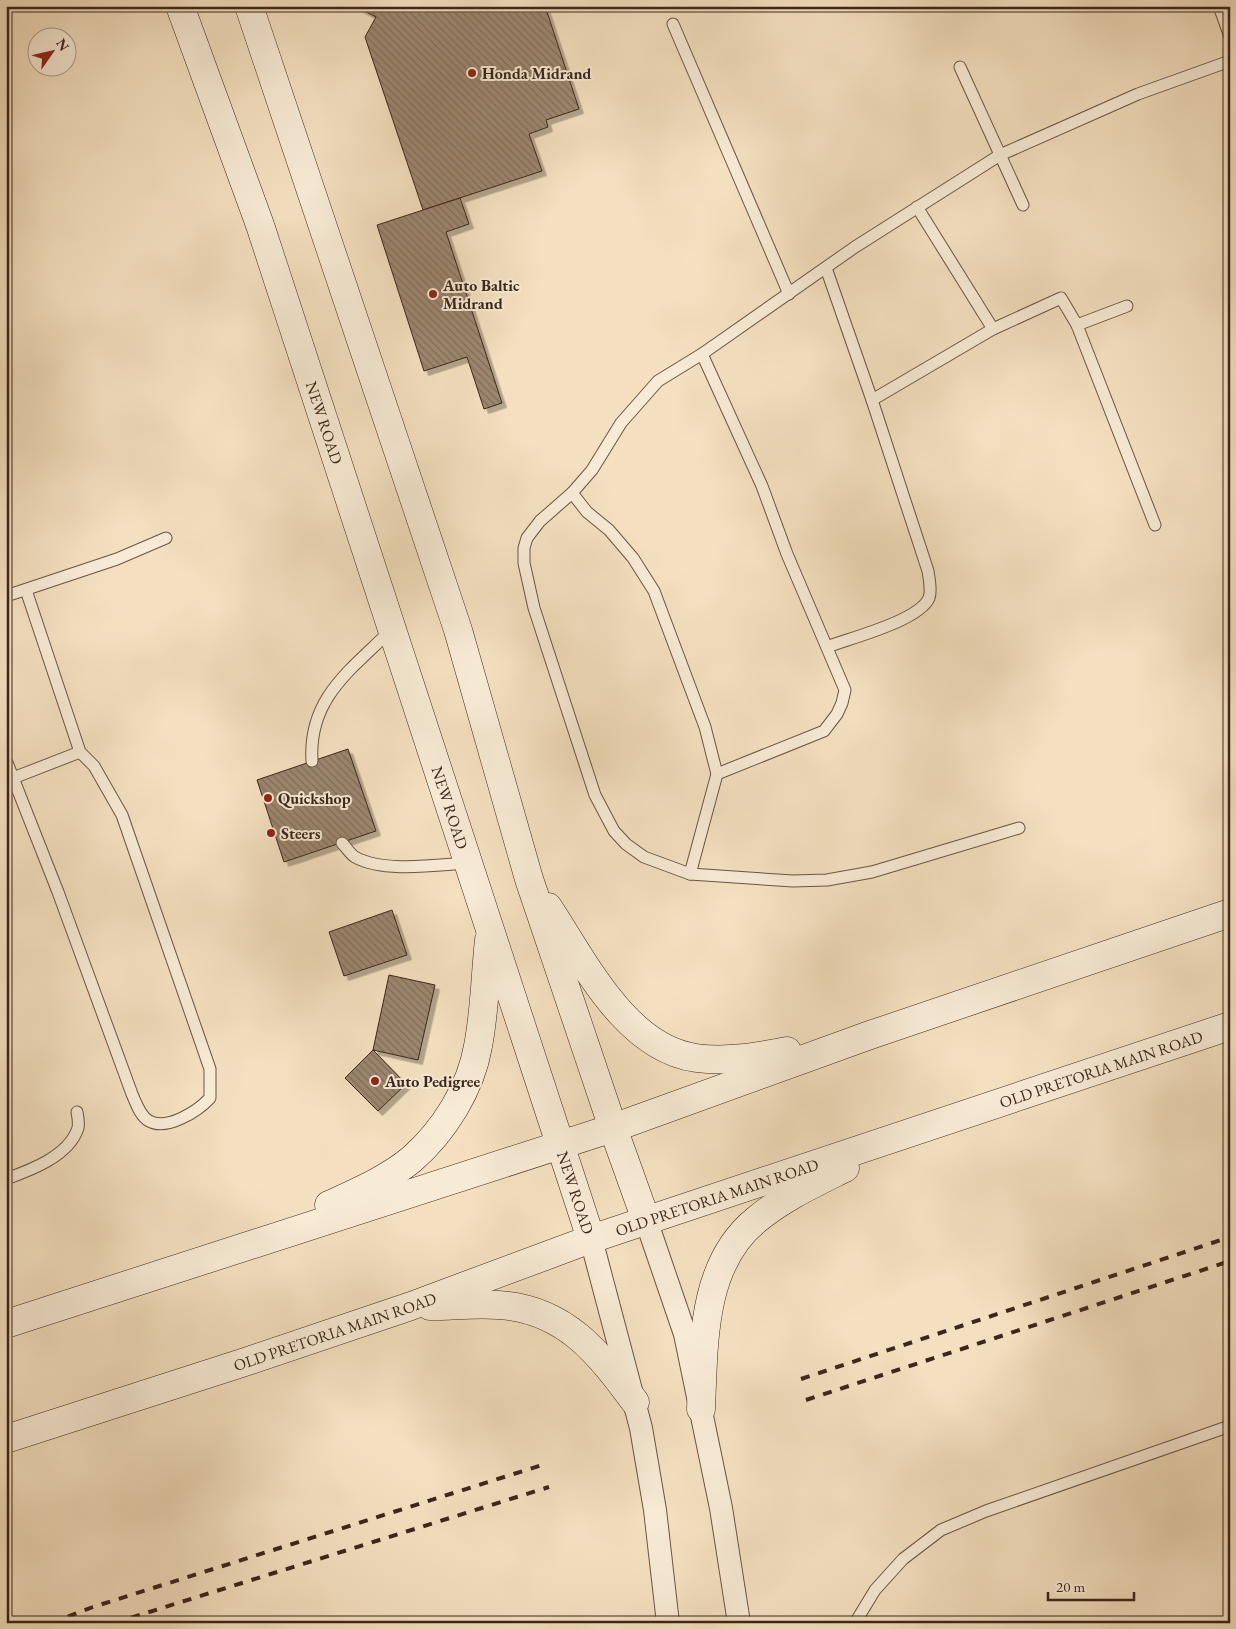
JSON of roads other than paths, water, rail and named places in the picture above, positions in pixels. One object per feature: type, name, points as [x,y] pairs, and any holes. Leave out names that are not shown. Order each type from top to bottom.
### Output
[{"type":"main road","name":"NEW ROAD","points":[[180,6],[260,225],[467,863],[592,1239]]},
{"type":"main road","points":[[249,6],[458,630],[529,879],[612,1128],[646,1220]]},
{"type":"main road","points":[[529,879],[618,1010],[638,1031],[667,1049],[694,1058],[737,1059],[870,1035]]},
{"type":"main road","points":[[6,1324],[562,1145],[870,1035],[1230,913]]},
{"type":"main road","points":[[250,1245],[372,1184],[411,1160],[439,1130],[465,1086],[478,1048],[490,932]]},
{"type":"main road","name":"OLD PRETORIA MAIN ROAD","points":[[6,1439],[411,1306],[646,1220],[1230,1026]]},
{"type":"main road","points":[[701,1409],[708,1310],[720,1269],[735,1243],[755,1220],[798,1192],[926,1126]]},
{"type":"main road","points":[[411,1306],[498,1304],[526,1308],[548,1316],[581,1338],[615,1375],[635,1402]]},
{"type":"street","points":[[646,1220],[685,1334],[722,1508],[739,1623]]},
{"type":"street","name":"NEW ROAD","points":[[592,1239],[635,1402],[656,1510],[668,1623]]},
{"type":"lane","points":[[1219,6],[1230,37]]},
{"type":"lane","points":[[673,24],[789,294]]},
{"type":"lane","points":[[1019,828],[872,872],[827,880],[793,881],[690,874],[644,856],[626,844],[614,831],[595,795],[534,608],[524,563],[524,548],[527,538],[540,521],[572,493],[592,470],[621,423],[640,399],[658,381],[702,354],[917,207],[1000,155],[1138,94],[1230,61]]},
{"type":"lane","points":[[960,67],[1023,206]]},
{"type":"lane","points":[[917,207],[993,328]]},
{"type":"lane","points":[[826,268],[928,571],[929,598],[916,612],[898,621],[827,647]]},
{"type":"lane","points":[[872,400],[993,328],[1061,298],[1077,325],[1155,526]]},
{"type":"lane","points":[[1077,325],[1127,306]]},
{"type":"lane","points":[[702,354],[762,486],[787,554],[845,690],[837,714],[824,732],[717,774]]},
{"type":"lane","points":[[572,493],[587,512],[609,530],[633,558],[654,591],[705,727],[717,774],[690,874]]},
{"type":"lane","points":[[6,596],[117,559],[166,538]]},
{"type":"lane","points":[[6,760],[58,892],[132,1094],[141,1113],[148,1120],[156,1123],[181,1118],[204,1105],[210,1098],[210,1069],[122,815],[94,766],[80,752],[26,590]]},
{"type":"lane","points":[[312,761],[311,743],[316,718],[331,690],[391,630]]},
{"type":"lane","points":[[13,778],[80,752]]},
{"type":"lane","points":[[342,842],[354,857],[376,863],[409,866],[467,863]]},
{"type":"lane","points":[[6,1179],[46,1162],[64,1147],[78,1127],[77,1112]]},
{"type":"lane","points":[[855,1623],[875,1590],[903,1559],[941,1530],[986,1511],[1230,1426]]},
{"type":"railway","points":[[801,1379],[1230,1237]]},
{"type":"railway","points":[[806,1400],[1230,1261]]},
{"type":"railway","points":[[51,1623],[93,1607],[542,1465]]},
{"type":"railway","points":[[114,1623],[549,1487]]},
{"type":"place","name":"Honda Midrand","points":[[472,73]]},
{"type":"place","name":"Auto Baltic Midrand","points":[[433,294]]},
{"type":"place","name":"Quickshop","points":[[268,798]]},
{"type":"place","name":"Steers","points":[[271,833]]},
{"type":"place","name":"Auto Pedigree","points":[[375,1081]]}]
